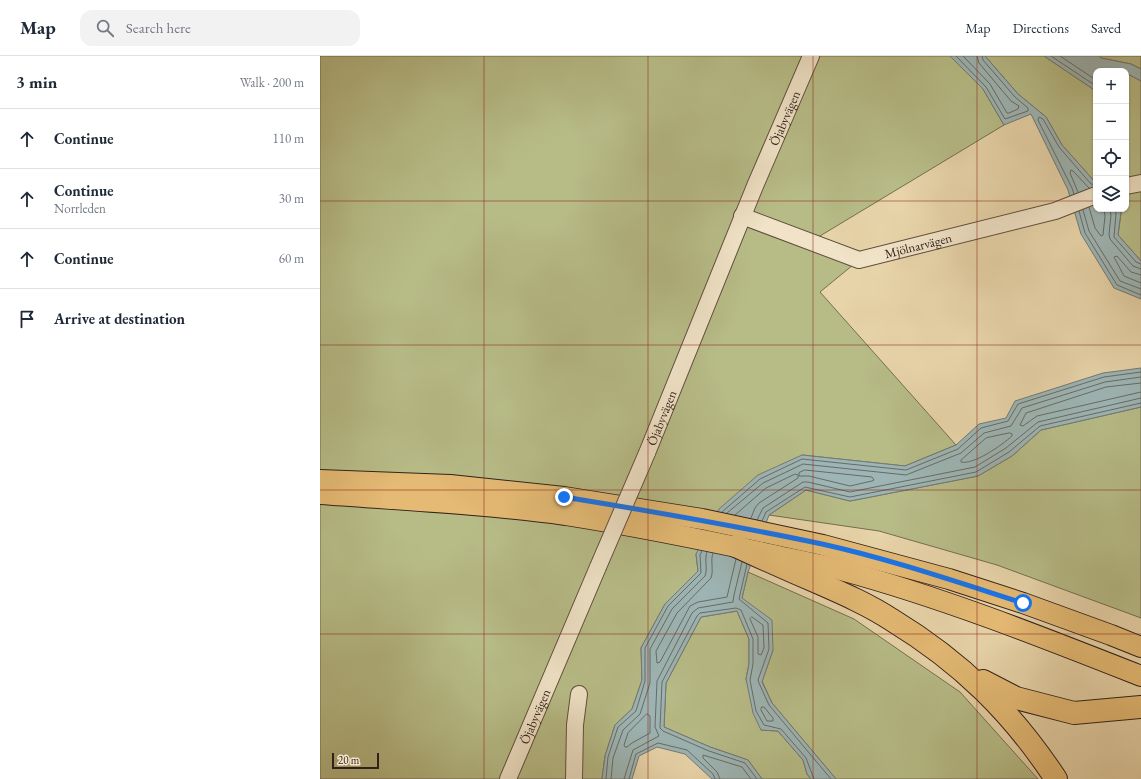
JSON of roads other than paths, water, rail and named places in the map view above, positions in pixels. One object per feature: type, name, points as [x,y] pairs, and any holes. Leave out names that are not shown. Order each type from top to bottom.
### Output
[{"type":"highway","points":[[736,546],[772,559],[853,598],[892,619],[931,646],[959,668],[988,694],[1014,722],[1039,753],[1056,779]]},
{"type":"highway","points":[[959,668],[1016,698],[1074,713],[1141,707]]},
{"type":"main road","points":[[320,480],[450,485],[564,497],[702,520],[776,535],[824,545],[949,579],[1023,603],[1141,647]]},
{"type":"main road","points":[[320,494],[450,503],[557,514],[736,546]]},
{"type":"main road","points":[[772,559],[839,569],[931,596],[1141,676]]},
{"type":"street","name":"Öjabyvägen","points":[[508,779],[647,453],[742,216],[812,56]]},
{"type":"street","points":[[1129,185],[1141,182]]},
{"type":"street","name":"Mjölnarvägen","points":[[742,216],[859,260],[1055,211],[1093,196]]},
{"type":"street","points":[[574,779],[575,725],[579,694]]},
{"type":"water","points":[[950,56],[985,56],[1018,94],[1046,117],[1062,145],[1093,180],[1093,212],[1121,212],[1118,235],[1141,261],[1141,299],[1114,288],[1081,234],[1068,190],[1031,114],[1004,125],[983,89]]},
{"type":"water","points":[[1044,56],[1099,56],[1101,58],[1131,64],[1141,69],[1141,81],[1129,75],[1129,68],[1093,68],[1093,89]]},
{"type":"water","points":[[1141,368],[1141,407],[1041,430],[1012,456],[978,476],[850,501],[806,490],[769,515],[748,572],[742,598],[772,620],[773,650],[762,682],[772,703],[836,779],[811,779],[807,774],[803,760],[778,731],[761,730],[753,713],[746,679],[749,664],[749,639],[737,611],[701,617],[666,683],[664,727],[710,747],[748,760],[762,779],[712,779],[685,754],[657,747],[639,756],[632,779],[602,779],[605,756],[615,725],[632,709],[642,680],[641,648],[665,604],[698,571],[696,554],[719,509],[758,475],[802,455],[905,466],[956,445],[979,424],[1006,418],[1015,401],[1103,373]]}]
